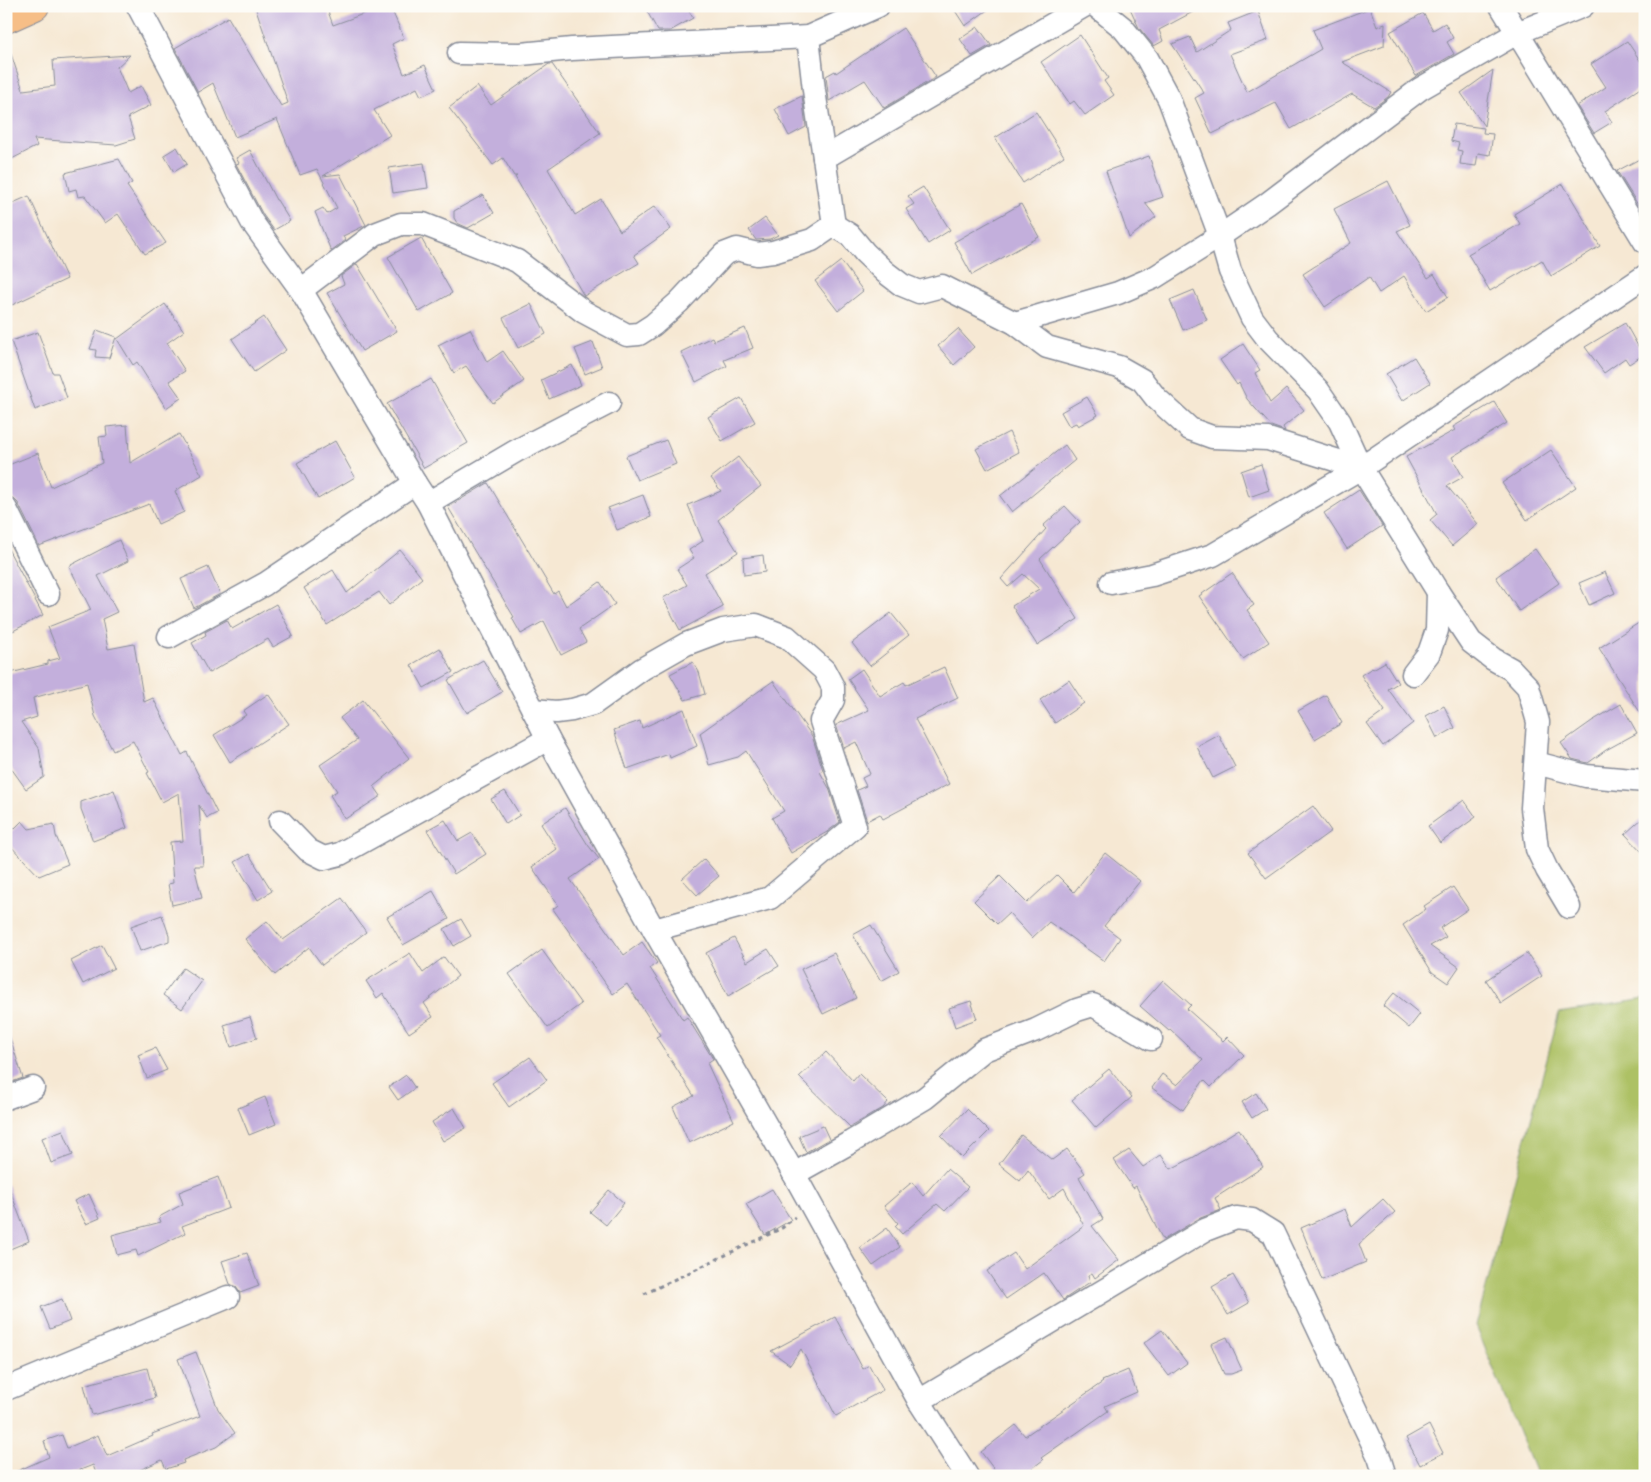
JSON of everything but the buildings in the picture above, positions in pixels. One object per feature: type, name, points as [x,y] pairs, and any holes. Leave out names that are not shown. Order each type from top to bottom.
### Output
[{"type":"main road","points":[[6,19],[35,6]]},
{"type":"street","points":[[138,6],[252,222],[301,290],[428,503],[548,739],[654,930],[794,1174],[919,1400],[967,1476]]},
{"type":"street","points":[[460,53],[521,54],[572,48],[808,37],[878,6]]},
{"type":"street","points":[[824,158],[1084,6]]},
{"type":"street","points":[[1096,6],[1123,28],[1147,58],[1169,100],[1220,236],[1230,271],[1252,318],[1268,339],[1318,390],[1340,422],[1361,468],[1471,642],[1493,660],[1511,669],[1528,687],[1538,722],[1532,808],[1537,849],[1569,907]]},
{"type":"street","points":[[1501,6],[1645,242]]},
{"type":"street","points":[[1015,323],[1118,293],[1155,277],[1267,204],[1420,89],[1517,33],[1583,6]]},
{"type":"street","points":[[808,37],[834,224],[850,235],[864,254],[885,272],[902,285],[919,292],[942,286],[1015,323],[1047,347],[1119,367],[1142,380],[1156,398],[1190,429],[1212,437],[1268,439],[1361,468]]},
{"type":"street","points":[[301,290],[376,234],[401,224],[423,224],[517,262],[584,312],[627,335],[639,334],[679,302],[724,254],[737,249],[757,254],[780,250],[812,240],[834,224]]},
{"type":"street","points":[[1111,583],[1152,575],[1213,555],[1361,468],[1645,276]]},
{"type":"street","points":[[428,503],[516,451],[610,403]]},
{"type":"street","points":[[169,637],[265,584],[415,483]]},
{"type":"street","points":[[6,509],[48,594]]},
{"type":"street","points":[[1413,674],[1429,653],[1437,630],[1438,592]]},
{"type":"street","points":[[532,710],[556,712],[572,710],[592,704],[642,669],[686,644],[723,630],[756,625],[787,637],[824,670],[833,687],[833,700],[822,721],[855,826],[770,898],[654,930]]},
{"type":"street","points":[[280,821],[308,850],[324,858],[340,854],[548,739]]},
{"type":"street","points":[[1536,764],[1586,776],[1645,781]]},
{"type":"street","points":[[794,1174],[925,1098],[984,1050],[1036,1030],[1077,1010],[1093,1005],[1151,1039]]},
{"type":"street","points":[[6,1098],[33,1088]]},
{"type":"street","points":[[919,1400],[1204,1230],[1236,1218],[1252,1220],[1273,1233],[1379,1457],[1385,1476]]},
{"type":"street","points":[[6,1389],[228,1297]]},
{"type":"path","points":[[644,1294],[782,1228],[810,1203]]},
{"type":"green space","points":[[1645,999],[1645,1476],[1537,1476],[1476,1326],[1559,1013]]}]
